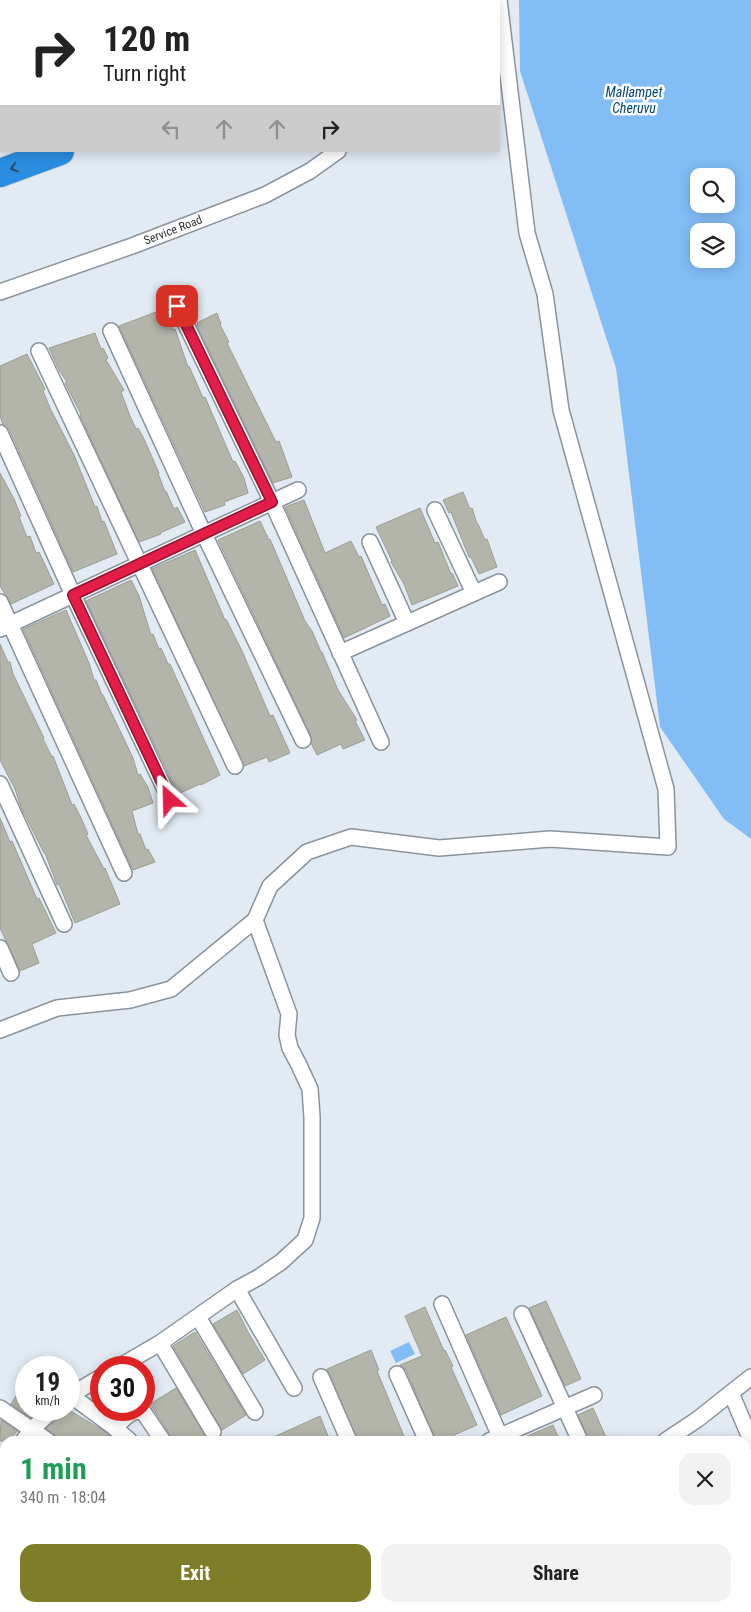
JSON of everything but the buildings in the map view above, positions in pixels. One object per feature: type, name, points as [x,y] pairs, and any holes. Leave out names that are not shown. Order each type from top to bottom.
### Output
[{"type":"highway","points":[[0,173],[57,152]]},
{"type":"street","points":[[0,1030],[56,1008],[130,1000],[171,989],[255,920],[270,886],[307,852],[351,837],[440,848],[550,839],[668,847],[666,789],[561,410],[545,294],[527,233],[500,8]]},
{"type":"street","name":"Service Road","points":[[0,292],[132,246],[265,195],[310,171],[337,152]]},
{"type":"street","points":[[177,306],[272,502],[380,742]]},
{"type":"street","points":[[111,331],[204,534],[303,740]]},
{"type":"street","points":[[39,350],[235,766]]},
{"type":"street","points":[[0,433],[73,595],[170,800]]},
{"type":"street","points":[[5,626],[298,490]]},
{"type":"street","points":[[435,510],[474,593]]},
{"type":"street","points":[[370,542],[407,623]]},
{"type":"street","points":[[340,653],[498,582]]},
{"type":"street","points":[[0,602],[5,626],[124,873]]},
{"type":"street","points":[[0,784],[64,924]]},
{"type":"street","points":[[138,1356],[281,1262],[304,1240],[312,1218],[312,1117],[310,1089],[300,1065],[290,1048],[287,1035],[289,1014],[255,920]]},
{"type":"street","points":[[0,948],[11,973]]},
{"type":"street","points":[[237,1290],[294,1388]]},
{"type":"street","points":[[442,1304],[495,1436]]},
{"type":"street","points":[[522,1314],[578,1436]]},
{"type":"street","points":[[198,1317],[256,1412]]},
{"type":"street","points":[[160,1343],[213,1432]]},
{"type":"street","points":[[397,1374],[425,1436]]},
{"type":"street","points":[[676,1436],[751,1376]]},
{"type":"street","points":[[321,1377],[347,1436]]},
{"type":"street","points":[[731,1393],[749,1436]]},
{"type":"street","points":[[506,1436],[594,1395]]},
{"type":"street","points":[[80,1403],[124,1436]]},
{"type":"street","points":[[0,1408],[27,1435],[42,1421]]},
{"type":"street","points":[[115,1428],[134,1411],[140,1411],[144,1412],[161,1436]]},
{"type":"water","name":"Mallampet Cheruvu","points":[[519,0],[751,0],[751,839],[724,819],[660,727],[616,368],[520,71]]},
{"type":"water","points":[[409,1342],[415,1354],[396,1363],[390,1351]]},
{"type":"route","points":[[170,800],[73,595],[272,502],[177,306]]}]
